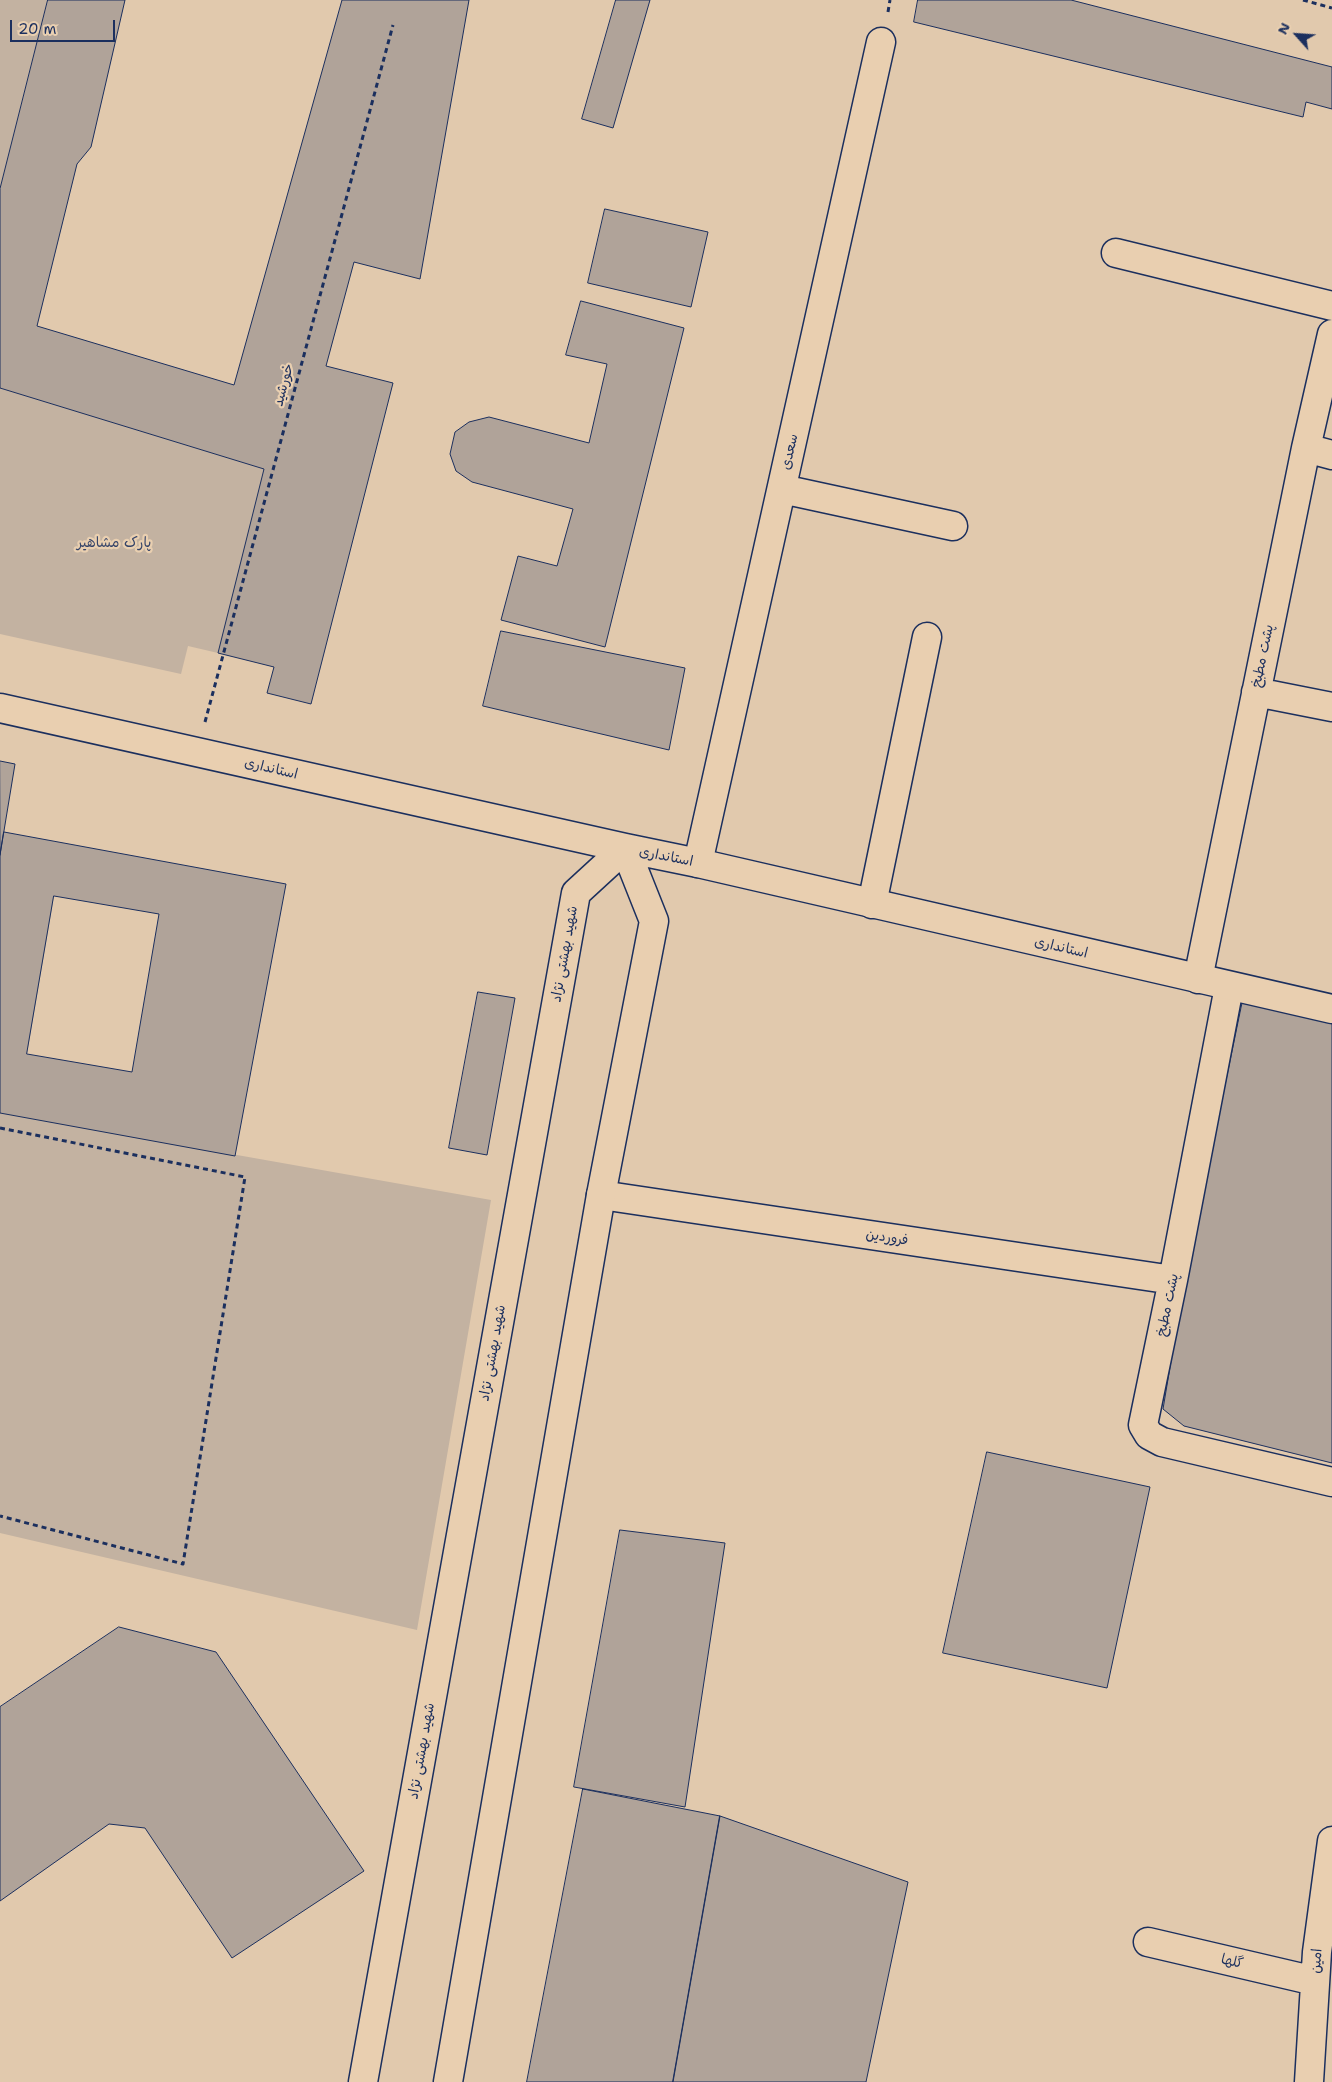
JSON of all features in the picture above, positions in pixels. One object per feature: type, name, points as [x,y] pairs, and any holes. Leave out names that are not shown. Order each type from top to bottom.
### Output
[{"type":"street","name":"سعدی","points":[[698,863],[881,42]]},
{"type":"street","points":[[1116,253],[1332,306]]},
{"type":"street","name":"پشت مطبخ","points":[[1198,979],[1306,448],[1332,334]]},
{"type":"street","points":[[1306,448],[1332,455]]},
{"type":"street","points":[[782,489],[953,526]]},
{"type":"street","points":[[872,904],[927,637]]},
{"type":"street","points":[[1256,692],[1332,707]]},
{"type":"street","name":"استانداری","points":[[0,708],[698,863],[1198,979],[1229,992],[1332,1021]]},
{"type":"street","name":"استانداری","points":[[0,721],[1229,992],[1332,1010]]},
{"type":"street","points":[[448,2082],[601,1195],[654,921],[625,848]]},
{"type":"street","name":"شهید بهشتی نژاد","points":[[363,2082],[576,893],[625,848]]},
{"type":"street","name":"پشت مطبخ","points":[[1229,992],[1143,1425],[1149,1435],[1162,1442],[1332,1482]]},
{"type":"street","name":"فروردین","points":[[601,1195],[1173,1280]]},
{"type":"street","name":"امین","points":[[1309,2082],[1319,1933],[1332,1841]]},
{"type":"street","name":"گلها","points":[[1148,1942],[1315,1981]]},
{"type":"path","points":[[1303,0],[1332,8]]},
{"type":"path","name":"خورشید","points":[[197,752],[393,25]]},
{"type":"path","points":[[0,1128],[245,1177],[183,1564],[0,1516]]},
{"type":"green space","points":[[0,0],[48,0],[0,189]]},
{"type":"green space","name":"پارک مشاهیر","points":[[0,388],[264,469],[218,653],[188,646],[181,674],[0,634]]},
{"type":"green space","points":[[0,1113],[491,1200],[417,1630],[0,1533]]},
{"type":"building","points":[[48,0],[125,0],[91,147],[77,164],[37,326],[234,385],[342,0],[469,0],[420,279],[354,262],[326,366],[393,383],[311,704],[267,693],[274,667],[218,653],[264,469],[0,388],[0,189]]},
{"type":"building","points":[[616,0],[650,0],[613,128],[582,119]]},
{"type":"building","points":[[918,0],[1071,0],[1332,67],[1332,109],[1306,102],[1303,117],[914,22]]},
{"type":"building","points":[[605,209],[708,232],[691,307],[588,283]]},
{"type":"building","points":[[581,301],[684,328],[605,647],[501,620],[518,556],[557,566],[573,509],[472,482],[456,471],[450,454],[455,432],[469,422],[489,417],[589,443],[607,364],[566,355]]},
{"type":"building","points":[[501,631],[685,668],[669,750],[483,706]]},
{"type":"building","points":[[0,761],[15,764],[0,855]]},
{"type":"building","points":[[4,832],[286,884],[235,1156],[0,1113],[0,855]],"holes":[[[54,896],[159,914],[132,1072],[27,1054]]]},
{"type":"building","points":[[478,992],[515,998],[487,1155],[449,1148]]},
{"type":"building","points":[[1243,1000],[1332,1021],[1332,1463],[1184,1426],[1163,1409],[1184,1283]]},
{"type":"building","points":[[987,1452],[1150,1487],[1107,1688],[943,1653]]},
{"type":"building","points":[[620,1530],[725,1543],[685,1807],[574,1787]]},
{"type":"building","points":[[119,1627],[216,1652],[364,1871],[232,1958],[145,1828],[109,1824],[0,1901],[0,1707]]},
{"type":"building","points":[[583,1789],[720,1816],[673,2082],[527,2082]]},
{"type":"building","points":[[720,1816],[908,1882],[866,2082],[673,2082]]}]
